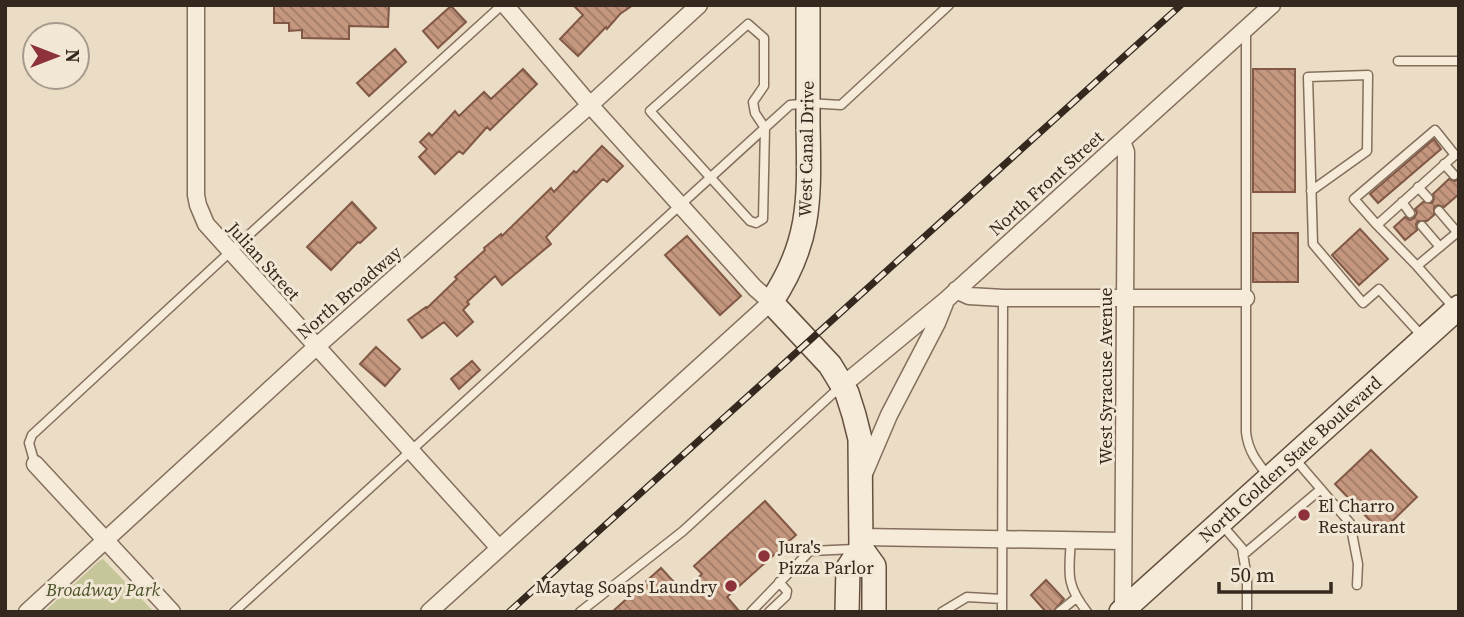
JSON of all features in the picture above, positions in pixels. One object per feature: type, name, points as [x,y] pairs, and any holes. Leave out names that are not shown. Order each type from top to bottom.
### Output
[{"type":"street","name":"Julian Street","points":[[196,5],[197,195],[206,224],[499,548]]},
{"type":"street","points":[[503,5],[680,205],[809,341],[843,385],[855,415],[860,439],[861,481],[861,543],[848,568],[847,612]]},
{"type":"street","name":"North Broadway","points":[[27,612],[316,346],[590,105],[699,5]]},
{"type":"street","name":"West Canal Drive","points":[[771,302],[794,261],[807,215],[808,5]]},
{"type":"street","name":"North Front Street","points":[[843,385],[951,295],[1272,5]]},
{"type":"street","name":"West Syracuse Avenue","points":[[1122,141],[1126,152],[1122,611]]},
{"type":"street","points":[[861,481],[889,415],[951,295],[1003,298],[1246,298]]},
{"type":"street","points":[[429,612],[771,302]]},
{"type":"street","name":"North Golden State Boulevard","points":[[1122,611],[1457,308]]},
{"type":"street","points":[[35,464],[172,612]]},
{"type":"street","points":[[861,543],[1002,538],[1123,541]]},
{"type":"street","points":[[861,543],[874,566],[874,612]]},
{"type":"lane","points":[[35,464],[29,443],[32,435],[503,5]]},
{"type":"lane","points":[[234,612],[790,105],[841,105],[949,5]]},
{"type":"lane","points":[[748,24],[764,38],[764,86],[753,102],[755,113],[765,128],[763,219],[756,223],[750,221],[650,111],[748,24]]},
{"type":"lane","points":[[1246,29],[1247,444],[1269,478]]},
{"type":"lane","points":[[1398,61],[1459,61]]},
{"type":"lane","points":[[1311,191],[1367,151],[1368,75],[1308,77],[1311,191],[1313,244],[1363,303],[1379,289],[1424,338]]},
{"type":"lane","points":[[1377,225],[1455,155],[1435,130],[1354,199],[1377,225],[1457,308]]},
{"type":"lane","points":[[1444,164],[1454,175]]},
{"type":"lane","points":[[1418,187],[1428,198]]},
{"type":"lane","points":[[1402,202],[1410,213]]},
{"type":"lane","points":[[1417,266],[1458,231],[1439,211]]},
{"type":"lane","points":[[1422,226],[1440,247]]},
{"type":"lane","points":[[1002,612],[1003,298]]},
{"type":"lane","points":[[580,612],[683,531],[843,385]]},
{"type":"lane","points":[[1293,457],[1350,523],[1358,564],[1357,585]]},
{"type":"lane","points":[[1243,555],[1321,489]]},
{"type":"lane","points":[[1220,523],[1242,548],[1247,578],[1247,612]]},
{"type":"lane","points":[[1071,539],[1069,580],[1076,598],[1087,612]]},
{"type":"lane","points":[[751,612],[812,550],[861,543]]},
{"type":"lane","points":[[769,612],[787,595],[779,582]]},
{"type":"lane","points":[[943,612],[967,597],[1002,599]]},
{"type":"lane","points":[[1059,612],[1076,598]]},
{"type":"green space","name":"Broadway Park","points":[[103,559],[154,612],[44,612],[99,561]]},
{"type":"building","points":[[274,5],[389,5],[388,27],[349,26],[349,39],[302,38],[302,30],[289,31],[289,23],[274,23]]},
{"type":"building","points":[[573,5],[633,5],[620,14],[578,56],[560,39],[583,15]]},
{"type":"building","points":[[451,6],[466,22],[438,48],[423,31]]},
{"type":"building","points":[[395,49],[406,62],[369,96],[357,83]]},
{"type":"building","points":[[523,69],[537,84],[490,130],[487,127],[463,154],[459,151],[435,174],[419,157],[427,149],[420,142],[429,133],[432,136],[455,111],[459,116],[484,92],[491,99]]},
{"type":"building","points":[[1253,69],[1295,69],[1295,192],[1253,192]]},
{"type":"building","points":[[1434,139],[1441,149],[1378,203],[1370,194]]},
{"type":"building","points":[[602,146],[623,166],[607,182],[603,179],[546,237],[551,244],[502,285],[495,276],[467,302],[469,304],[463,310],[473,322],[457,336],[444,322],[422,338],[408,320],[427,308],[457,279],[455,277],[485,250],[484,248],[501,234],[502,236],[551,188],[554,192],[574,171],[576,173]]},
{"type":"building","points":[[1449,179],[1459,179],[1459,194],[1444,207],[1434,207],[1434,215],[1427,221],[1418,221],[1417,230],[1405,240],[1394,227],[1405,217],[1410,220],[1414,218],[1417,213],[1415,209],[1423,202],[1432,203],[1433,194]]},
{"type":"building","points":[[352,202],[376,228],[331,270],[307,247]]},
{"type":"building","points":[[1360,229],[1388,259],[1359,285],[1332,255]]},
{"type":"building","points":[[1253,233],[1298,233],[1298,282],[1253,282]]},
{"type":"building","points":[[687,236],[741,296],[720,315],[665,255]]},
{"type":"building","points":[[376,347],[400,369],[385,386],[360,364]]},
{"type":"building","points":[[472,361],[480,370],[459,389],[451,379]]},
{"type":"building","points":[[1371,450],[1417,497],[1381,532],[1335,484]]},
{"type":"building","points":[[765,501],[796,535],[727,597],[740,612],[612,612],[661,568],[683,592],[702,574],[694,566]]},
{"type":"building","points":[[1046,580],[1064,599],[1053,612],[1046,612],[1031,595]]},
{"type":"railway","points":[[509,612],[1181,5]]},
{"type":"place","name":"El Charro Restaurant","points":[[1304,515]]},
{"type":"place","name":"Jura's Pizza Parlor","points":[[764,556]]},
{"type":"place","name":"Maytag Soaps Laundry","points":[[731,586]]}]
